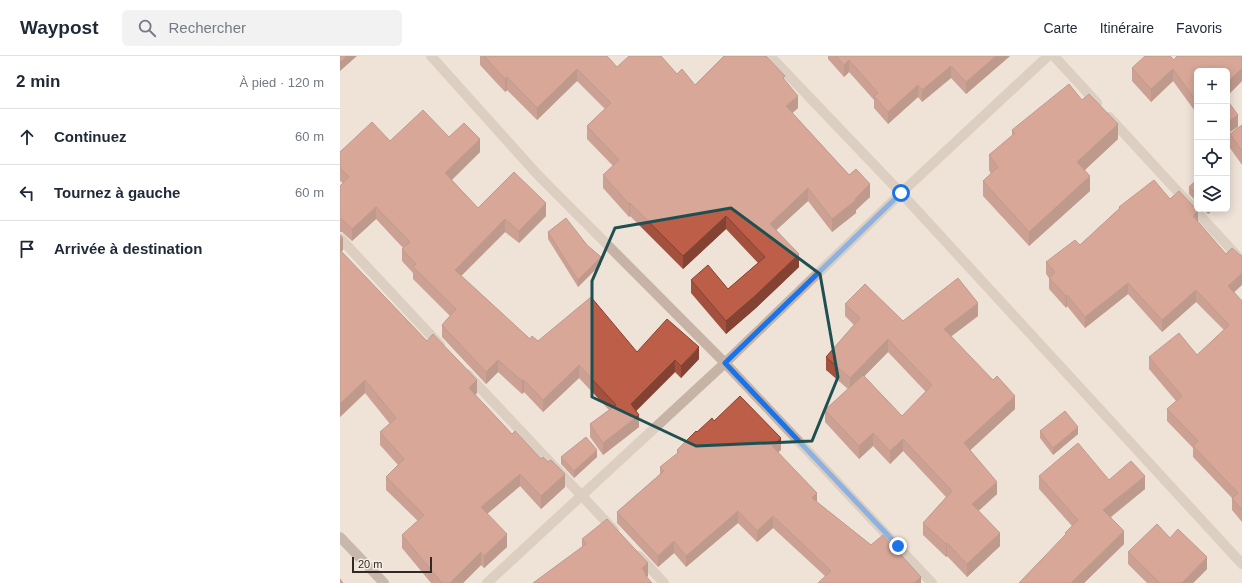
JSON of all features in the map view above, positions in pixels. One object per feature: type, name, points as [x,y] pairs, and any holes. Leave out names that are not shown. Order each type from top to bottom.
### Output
[{"type":"street","points":[[431,56],[537,174],[725,363],[932,583]]},
{"type":"street","points":[[770,56],[901,193],[1242,564]]},
{"type":"street","points":[[487,583],[725,363],[901,193],[1048,56]]},
{"type":"street","points":[[1054,56],[1242,261]]},
{"type":"street","points":[[340,238],[448,353]]},
{"type":"street","points":[[458,364],[620,537]]},
{"type":"street","points":[[340,537],[384,583]]},
{"type":"street","points":[[631,548],[664,583]]},
{"type":"highlighted area","points":[[731,208],[820,274],[838,377],[812,441],[696,446],[592,397],[592,281],[615,228]]},
{"type":"building","points":[[340,56],[347,56],[340,62]]},
{"type":"building","points":[[484,56],[607,56],[617,67],[629,56],[661,56],[677,74],[682,69],[695,85],[724,56],[766,56],[785,76],[783,78],[798,96],[786,106],[849,175],[856,169],[870,184],[855,199],[856,200],[832,219],[808,188],[770,224],[799,254],[726,321],[691,280],[708,265],[728,289],[765,257],[726,216],[683,256],[630,203],[629,204],[603,175],[619,160],[587,126],[611,103],[577,69],[537,108],[507,77],[505,79]]},
{"type":"building","points":[[836,56],[996,56],[966,82],[951,66],[922,90],[918,85],[888,112],[874,96],[878,93],[849,60],[844,65]]},
{"type":"building","points":[[1145,56],[1170,56],[1174,60],[1177,56],[1242,56],[1242,68],[1230,80],[1230,68],[1194,68],[1194,98],[1173,69],[1151,89],[1132,68]]},
{"type":"building","points":[[1069,84],[1082,100],[1089,94],[1118,124],[1077,162],[1090,176],[1029,232],[983,181],[998,167],[989,155],[1015,133],[1012,130]]},
{"type":"building","points":[[1230,104],[1238,115],[1230,120]]},
{"type":"building","points":[[423,110],[449,137],[464,123],[480,139],[445,173],[478,208],[514,172],[546,203],[519,231],[505,219],[455,270],[530,339],[532,336],[538,341],[591,297],[637,352],[667,319],[699,347],[681,366],[675,360],[631,404],[639,415],[603,443],[590,424],[616,405],[579,365],[543,400],[524,380],[522,381],[498,360],[486,372],[442,325],[456,309],[413,267],[416,264],[402,249],[410,242],[376,207],[352,229],[342,219],[340,219],[340,186],[349,177],[340,168],[340,152],[372,122],[390,141]]},
{"type":"building","points":[[1242,125],[1242,151],[1230,134]]},
{"type":"building","points":[[1154,180],[1170,199],[1179,191],[1194,207],[1194,212],[1197,212],[1193,216],[1226,254],[1232,248],[1242,256],[1242,273],[1228,286],[1242,301],[1242,510],[1232,498],[1238,493],[1193,446],[1198,441],[1167,409],[1182,396],[1149,357],[1179,333],[1197,355],[1229,325],[1196,290],[1162,320],[1128,283],[1085,317],[1067,295],[1066,296],[1049,278],[1055,272],[1046,262],[1075,240],[1080,245],[1120,208],[1119,207]]},
{"type":"building","points":[[1194,183],[1194,192],[1189,187]]},
{"type":"building","points":[[566,218],[587,245],[601,257],[578,280],[548,232]]},
{"type":"building","points":[[340,250],[427,341],[433,334],[477,380],[469,388],[512,434],[515,431],[541,459],[543,457],[548,462],[551,460],[565,474],[541,496],[520,474],[481,507],[507,534],[484,556],[481,552],[450,583],[442,583],[402,535],[424,515],[386,477],[404,459],[380,432],[396,418],[365,380],[340,404]]},
{"type":"building","points":[[958,278],[978,303],[944,329],[993,380],[997,376],[1015,396],[964,443],[997,482],[972,504],[1000,533],[967,564],[947,543],[946,544],[923,523],[952,491],[903,439],[890,451],[873,433],[859,446],[825,410],[863,375],[902,416],[932,385],[888,339],[850,378],[826,357],[860,318],[845,304],[865,284],[903,321]]},
{"type":"building","points":[[740,396],[781,438],[772,446],[817,493],[812,498],[871,545],[883,535],[921,577],[914,583],[818,583],[831,571],[773,516],[757,531],[738,511],[686,556],[674,541],[658,556],[617,512],[664,471],[660,467],[679,452],[677,450],[696,431],[697,432],[712,418],[714,421]]},
{"type":"building","points":[[1065,411],[1078,427],[1053,448],[1040,431]]},
{"type":"building","points":[[586,437],[597,450],[574,471],[561,457]]},
{"type":"building","points":[[1078,443],[1109,480],[1131,461],[1145,476],[1103,510],[1124,531],[1071,583],[1019,583],[1078,520],[1039,476]]},
{"type":"building","points":[[607,519],[648,563],[642,568],[646,574],[645,575],[652,583],[533,583],[586,544],[582,539]]},
{"type":"building","points":[[1157,524],[1170,538],[1178,529],[1207,557],[1182,583],[1160,583],[1128,552]]},
{"type":"route","points":[[898,546],[725,363],[901,193]]}]
